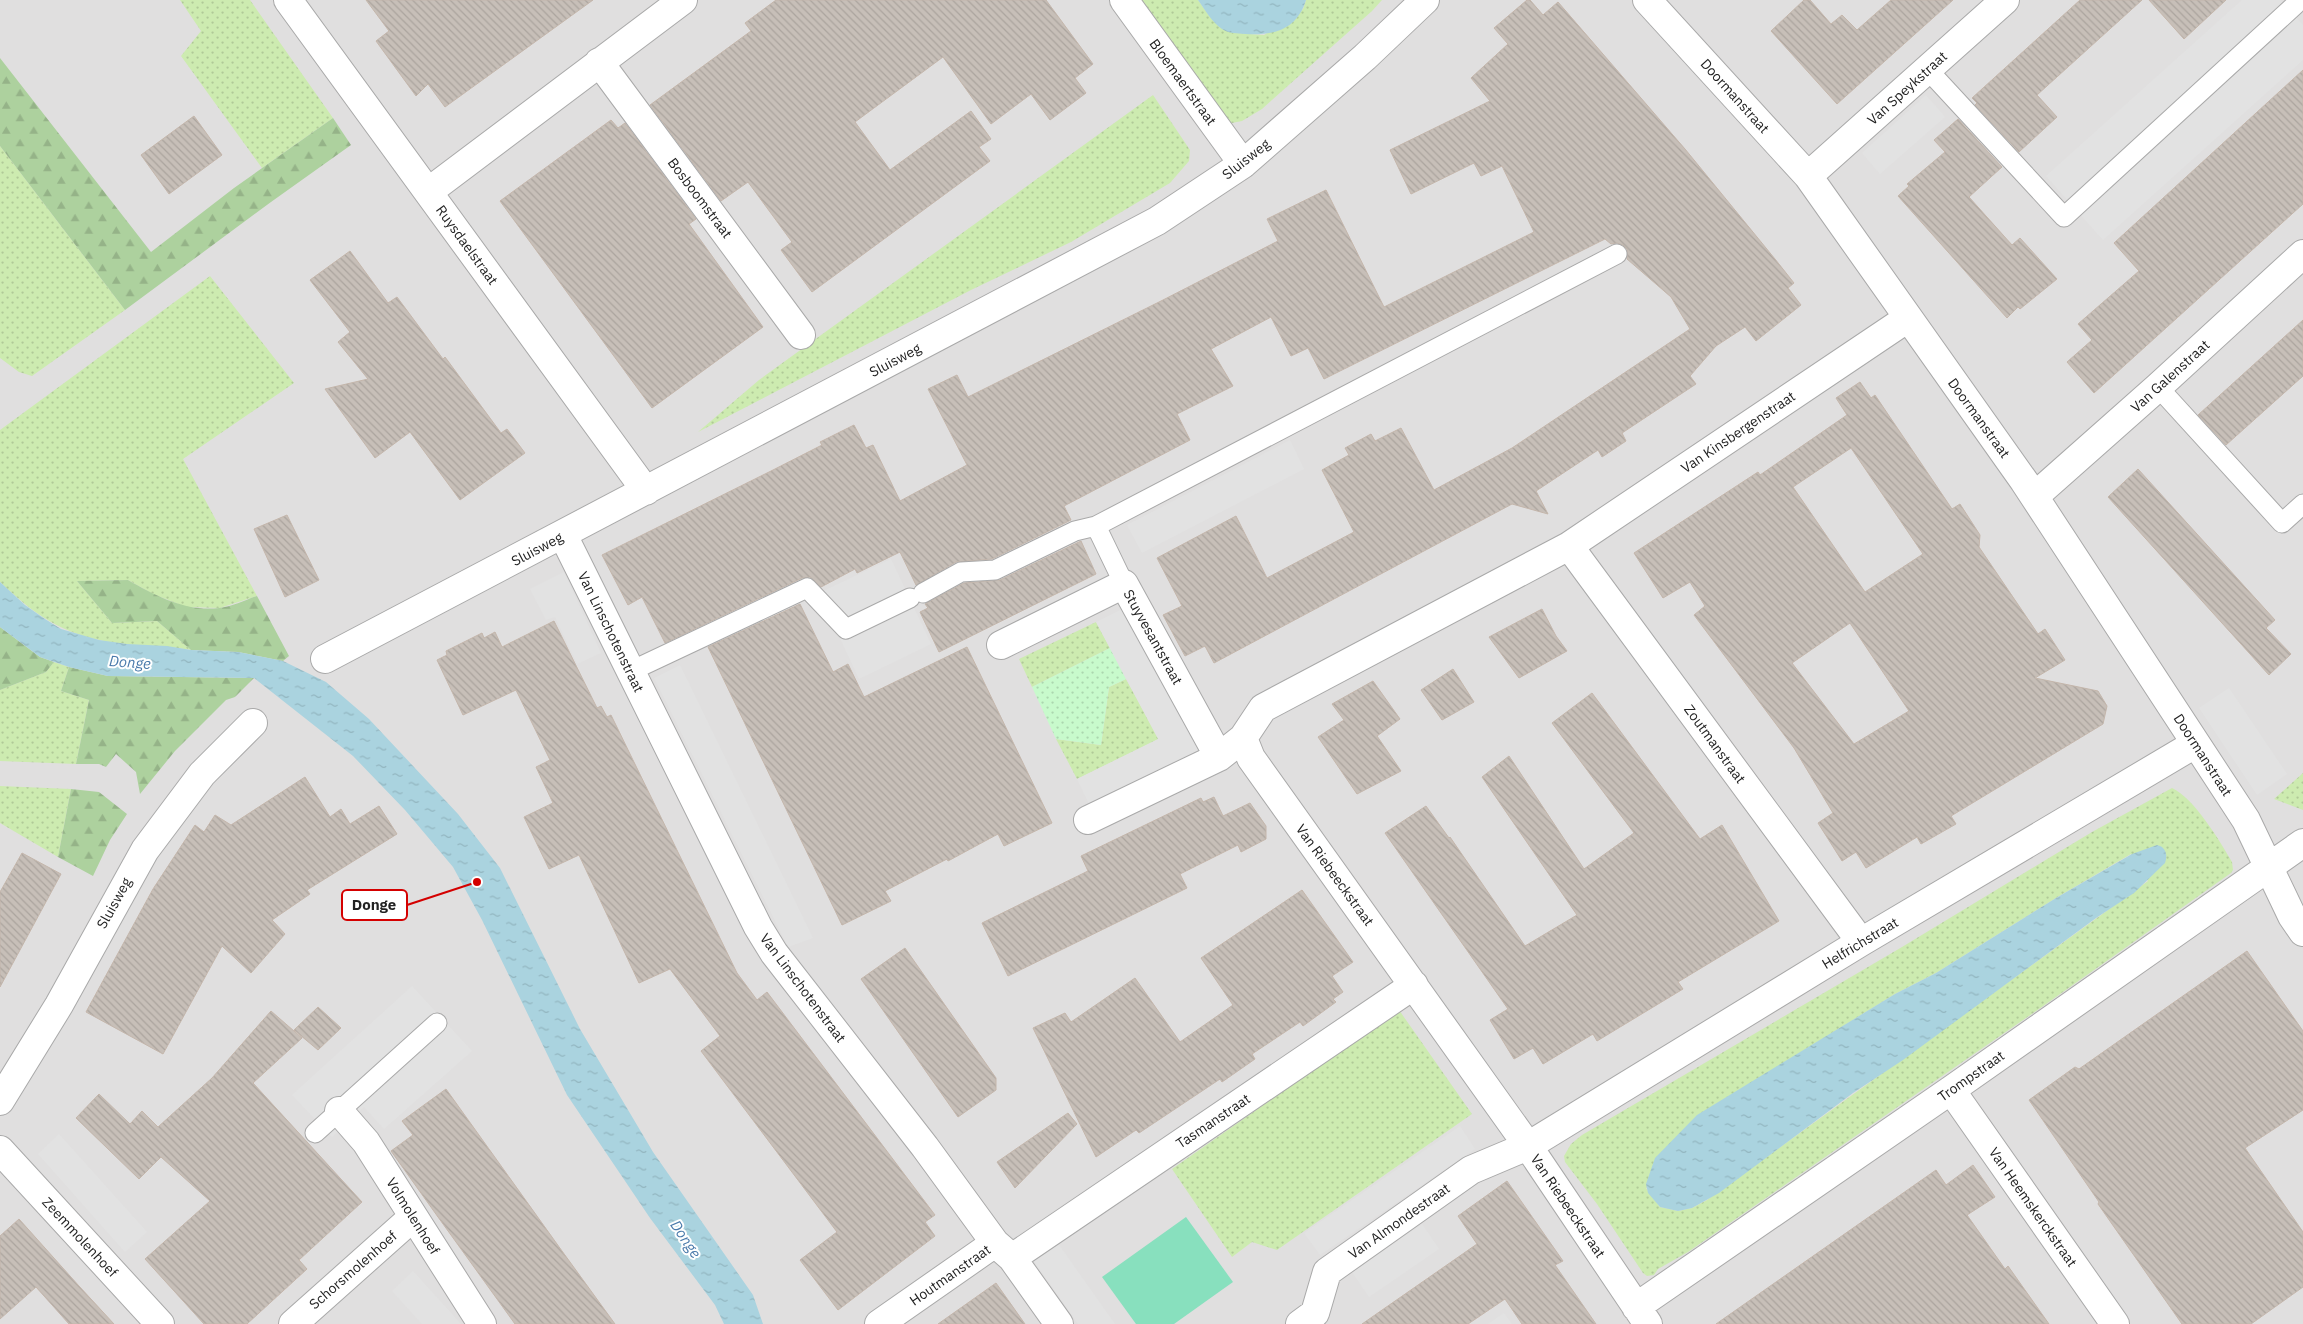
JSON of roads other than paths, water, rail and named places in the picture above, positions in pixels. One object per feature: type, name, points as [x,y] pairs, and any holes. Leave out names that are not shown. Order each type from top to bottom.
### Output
[{"type":"street","name":"Ruysdaelstraat","points":[[288,0],[646,491]]},
{"type":"street","points":[[428,192],[683,0]]},
{"type":"street","name":"Bloemaertstraat","points":[[1124,0],[1243,164]]},
{"type":"street","name":"Sluisweg","points":[[325,660],[1158,222],[1243,164],[1365,58],[1425,0]]},
{"type":"street","name":"Doormanstraat","points":[[1647,0],[1808,176],[2035,496],[2246,820],[2270,866],[2292,916],[2303,932]]},
{"type":"street","name":"Van Speykstraat","points":[[1808,176],[2005,0]]},
{"type":"street","name":"Bosboomstraat","points":[[599,62],[802,335]]},
{"type":"street","name":"Van Galenstraat","points":[[2035,496],[2158,387],[2303,254]]},
{"type":"street","name":"Van Kinsbergenstraat","points":[[1569,546],[1908,318]]},
{"type":"street","name":"Van Linschotenstraat","points":[[563,535],[758,927],[774,953],[1060,1324]]},
{"type":"street","points":[[1088,820],[1219,757],[1244,738],[1262,708],[1569,546]]},
{"type":"street","name":"Zoutmanstraat","points":[[1569,546],[1861,942]]},
{"type":"street","name":"Stuyvesantstraat","points":[[1001,645],[1124,584],[1219,757]]},
{"type":"street","name":"Sluisweg","points":[[0,1101],[59,1005],[144,850],[202,774],[253,723]]},
{"type":"street","name":"Van Riebeeckstraat","points":[[1244,738],[1251,758],[1528,1146],[1642,1315]]},
{"type":"street","name":"Helfrichstraat","points":[[1528,1146],[1861,942],[2195,744]]},
{"type":"street","name":"Trompstraat","points":[[1642,1315],[1951,1090],[2303,843]]},
{"type":"street","name":"Tasmanstraat","points":[[1004,1250],[1414,985]]},
{"type":"street","name":"Van Heemskerckstraat","points":[[1951,1090],[2115,1324]]},
{"type":"street","name":"Volmolenhoef","points":[[340,1111],[366,1142],[482,1324]]},
{"type":"street","name":"Van Almondestraat","points":[[1300,1324],[1315,1313],[1327,1272],[1471,1170],[1528,1146]]},
{"type":"street","name":"Zeemmolenhoef","points":[[0,1150],[160,1324]]},
{"type":"street","name":"Schorsmolenhoef","points":[[293,1324],[413,1217]]},
{"type":"street","name":"Houtmanstraat","points":[[879,1324],[1004,1250]]},
{"type":"lane","points":[[1928,70],[2064,217],[2294,5]]},
{"type":"lane","points":[[631,671],[807,588],[846,630],[961,572],[996,570],[1075,532],[1096,526],[1617,254]]},
{"type":"lane","points":[[2158,387],[2282,523],[2303,504]]},
{"type":"lane","points":[[1096,526],[1124,584]]},
{"type":"lane","points":[[315,1133],[437,1023]]},
{"type":"water","points":[[1198,0],[1306,0],[1297,18],[1283,29],[1265,34],[1255,34],[1225,31],[1218,26]]},
{"type":"water","points":[[0,582],[25,605],[61,629],[99,640],[191,650],[238,652],[283,661],[326,682],[369,719],[458,814],[500,868],[580,1029],[653,1152],[753,1295],[763,1324],[724,1324],[715,1305],[650,1218],[567,1095],[482,920],[453,867],[405,810],[353,756],[254,678],[108,676],[69,667],[40,657],[0,627]]},
{"type":"water","points":[[2157,845],[2166,852],[2165,863],[2134,893],[2096,918],[1903,1060],[1853,1093],[1719,1193],[1692,1208],[1678,1211],[1660,1207],[1648,1193],[1646,1184],[1655,1158],[1697,1115],[1895,994],[1936,973],[2056,898],[2132,854]]},
{"type":"place","name":"Donge","points":[[477,882]]}]
